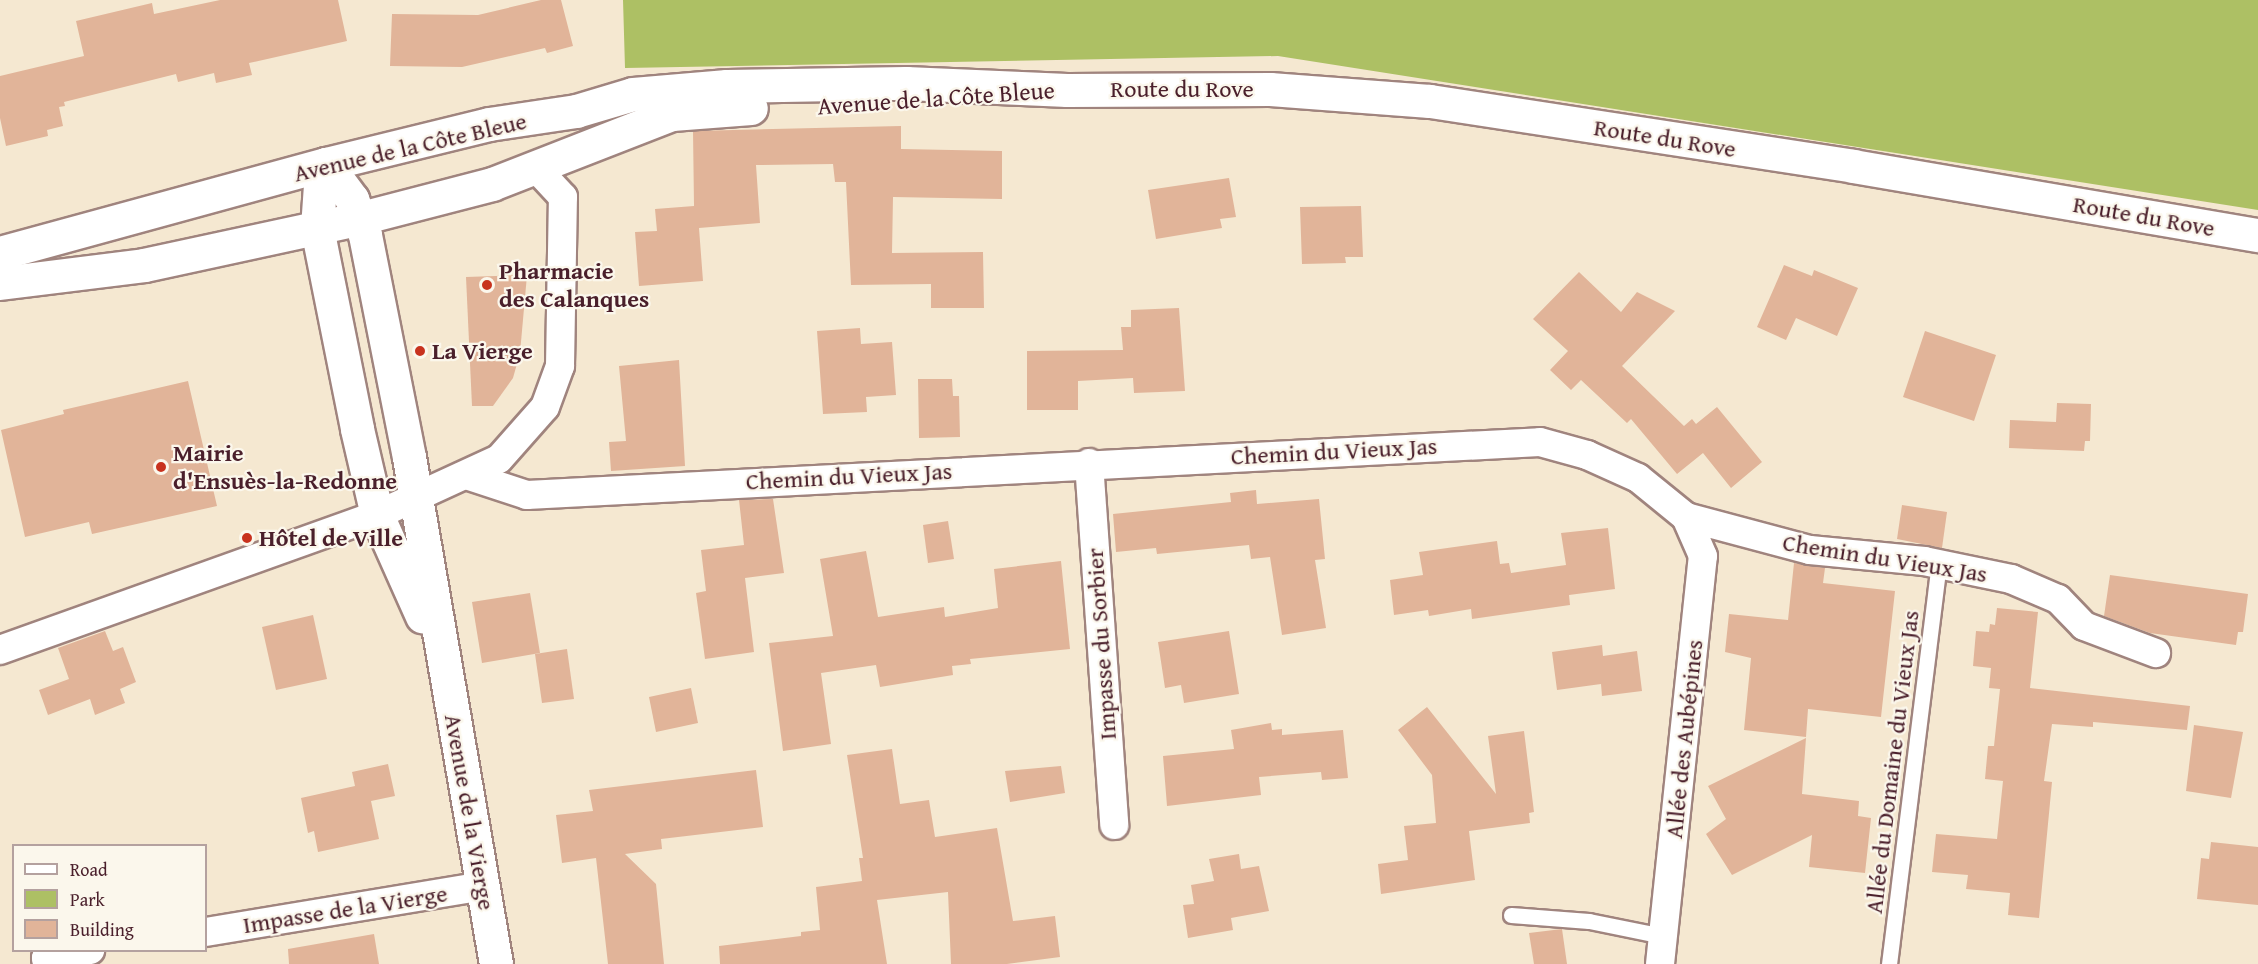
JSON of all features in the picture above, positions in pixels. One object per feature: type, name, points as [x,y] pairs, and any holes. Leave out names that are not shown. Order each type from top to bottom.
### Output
[{"type":"main road","name":"Avenue de la Côte Bleue","points":[[0,253],[326,164],[489,124],[552,116],[633,94],[677,88],[906,83],[1067,90]]},
{"type":"main road","name":"Route du Rove","points":[[1067,90],[1270,89],[1430,101],[1853,166],[2258,235]]},
{"type":"main road","name":"Avenue de la Côte Bleue","points":[[0,283],[144,265],[361,218],[492,184],[672,114],[716,108],[926,102],[1067,90]]},
{"type":"main road","points":[[326,164],[361,218],[414,498],[441,660]]},
{"type":"main road","points":[[326,164],[320,185],[317,228],[377,515],[441,660]]},
{"type":"main road","name":"Avenue de la Vierge","points":[[441,660],[484,886],[496,964]]},
{"type":"street","points":[[0,650],[377,515],[469,476],[499,459],[544,406],[560,366],[563,197],[535,167]]},
{"type":"street","name":"Chemin du Vieux Jas","points":[[469,476],[527,495],[1089,463],[1540,442],[1587,455],[1638,478],[1686,518],[1810,550],[1939,565],[2011,579],[2058,599],[2084,626],[2156,653]]},
{"type":"street","name":"Impasse du Sorbier","points":[[1089,463],[1114,825]]},
{"type":"street","name":"Allée des Aubépines","points":[[1660,964],[1703,556],[1686,518]]},
{"type":"street","name":"Impasse de la Vierge","points":[[207,932],[484,886]]},
{"type":"street","points":[[47,964],[46,958],[84,952]]},
{"type":"lane","name":"Allée du Domaine du Vieux Jas","points":[[1889,964],[1939,565]]},
{"type":"lane","points":[[1511,915],[1589,921],[1663,936]]},
{"type":"green space","points":[[623,0],[2258,0],[2258,210],[1278,56],[625,68]]},
{"type":"building","points":[[220,0],[338,0],[347,41],[249,63],[252,75],[216,83],[214,73],[178,82],[176,74],[64,102],[65,106],[59,107],[63,126],[47,130],[48,136],[6,146],[0,118],[0,76],[84,56],[76,21],[152,3],[154,14]]},
{"type":"building","points":[[541,0],[561,0],[573,46],[547,53],[545,48],[462,67],[390,66],[392,14],[478,15]]},
{"type":"building","points":[[901,126],[901,149],[1002,151],[1002,199],[893,197],[892,253],[983,252],[984,308],[931,308],[931,284],[851,285],[846,182],[835,182],[833,164],[756,165],[760,223],[699,228],[703,281],[639,286],[635,232],[657,231],[655,209],[694,206],[693,131]]},
{"type":"building","points":[[1229,178],[1236,217],[1220,219],[1222,228],[1156,239],[1148,190]]},
{"type":"building","points":[[1361,206],[1363,257],[1345,257],[1346,263],[1302,264],[1300,207]]},
{"type":"building","points":[[1784,265],[1812,276],[1814,270],[1858,288],[1837,336],[1796,318],[1786,340],[1757,327]]},
{"type":"building","points":[[1579,272],[1621,312],[1637,292],[1675,311],[1622,366],[1684,426],[1692,419],[1696,424],[1717,407],[1762,462],[1731,488],[1703,453],[1677,474],[1631,419],[1627,423],[1581,380],[1571,390],[1550,370],[1568,351],[1533,319]]},
{"type":"building","points":[[527,275],[520,353],[513,378],[493,406],[472,406],[466,277]]},
{"type":"building","points":[[1179,308],[1185,391],[1134,393],[1133,378],[1078,381],[1078,410],[1027,410],[1027,351],[1123,350],[1121,327],[1131,327],[1131,310]]},
{"type":"building","points":[[860,328],[861,344],[892,342],[896,395],[866,397],[867,412],[823,414],[817,331]]},
{"type":"building","points":[[1925,331],[1996,355],[1974,421],[1903,397]]},
{"type":"building","points":[[679,360],[685,466],[611,471],[609,442],[626,441],[619,366]]},
{"type":"building","points":[[918,379],[952,379],[953,396],[959,396],[960,437],[919,438]]},
{"type":"building","name":"Mairie d'Ensuès-la-Redonne","points":[[188,381],[217,506],[92,534],[89,522],[25,537],[1,430],[64,414],[63,410]]},
{"type":"building","points":[[2057,403],[2091,404],[2090,441],[2085,441],[2084,451],[2009,448],[2010,420],[2056,422]]},
{"type":"building","points":[[1256,490],[1257,504],[1319,499],[1325,559],[1315,560],[1326,628],[1282,635],[1270,557],[1251,559],[1249,545],[1157,554],[1156,548],[1116,552],[1113,514],[1231,502],[1230,493]]},
{"type":"building","points":[[773,499],[784,573],[745,578],[754,652],[705,659],[696,593],[706,591],[701,550],[744,545],[739,500]]},
{"type":"building","points":[[1902,505],[1947,512],[1942,548],[1897,539]]},
{"type":"building","points":[[948,521],[954,559],[928,563],[923,525]]},
{"type":"building","points":[[1608,528],[1615,589],[1569,595],[1570,605],[1472,619],[1471,609],[1429,616],[1428,610],[1394,615],[1390,580],[1423,575],[1419,552],[1497,541],[1500,564],[1509,563],[1511,573],[1566,565],[1561,533]]},
{"type":"building","points":[[866,551],[878,617],[944,607],[945,617],[998,608],[994,569],[1061,561],[1070,649],[970,659],[971,664],[952,666],[953,675],[880,687],[876,665],[821,673],[831,744],[783,751],[769,643],[833,636],[820,559]]},
{"type":"building","points":[[1794,563],[1825,568],[1823,583],[1895,591],[1881,717],[1808,709],[1806,737],[1744,730],[1751,658],[1725,652],[1729,614],[1788,620]]},
{"type":"building","points":[[2110,575],[2248,594],[2243,632],[2238,632],[2236,645],[2150,633],[2104,616]]},
{"type":"building","points":[[530,593],[540,653],[482,663],[472,602]]},
{"type":"building","points":[[1997,608],[2038,612],[2030,688],[2190,706],[2187,730],[2093,722],[2093,727],[2052,724],[2044,781],[2052,782],[2039,918],[2008,915],[2010,893],[1966,889],[1968,875],[1932,872],[1936,834],[1997,839],[2003,781],[1985,779],[1988,746],[1994,746],[2000,689],[1989,688],[1991,668],[1973,666],[1976,631],[1989,632],[1990,624],[1995,625]]},
{"type":"building","points":[[313,615],[327,679],[276,690],[262,627]]},
{"type":"building","points":[[105,631],[113,651],[123,647],[136,682],[120,689],[125,703],[95,715],[90,699],[48,715],[39,690],[69,679],[58,648]]},
{"type":"building","points":[[1229,631],[1239,694],[1184,703],[1181,685],[1165,688],[1158,642]]},
{"type":"building","points":[[1602,645],[1603,656],[1637,651],[1642,691],[1602,696],[1601,684],[1557,690],[1552,652]]},
{"type":"building","points":[[567,649],[574,699],[542,703],[535,654]]},
{"type":"building","points":[[691,688],[698,723],[656,732],[649,697]]},
{"type":"building","points":[[1427,707],[1496,794],[1488,736],[1524,731],[1534,812],[1529,813],[1530,823],[1469,831],[1475,880],[1381,894],[1378,864],[1408,860],[1404,826],[1436,823],[1432,775],[1398,730]]},
{"type":"building","points":[[1271,723],[1272,730],[1282,729],[1282,735],[1343,730],[1348,778],[1322,780],[1321,772],[1259,777],[1261,795],[1167,806],[1163,756],[1234,749],[1231,730]]},
{"type":"building","points":[[2194,725],[2243,732],[2231,798],[2186,791]]},
{"type":"building","points":[[1806,738],[1802,794],[1859,801],[1858,816],[1871,818],[1865,873],[1809,867],[1812,835],[1732,875],[1706,834],[1726,819],[1708,786]]},
{"type":"building","points":[[892,749],[900,804],[929,800],[935,837],[997,828],[1013,921],[1055,916],[1060,957],[1007,964],[951,964],[948,892],[877,900],[887,964],[720,964],[719,946],[801,936],[801,932],[820,930],[816,887],[862,881],[859,858],[863,858],[847,755]]},
{"type":"building","points":[[388,764],[395,796],[371,801],[379,839],[318,852],[314,831],[308,833],[301,798],[355,786],[352,772]]},
{"type":"building","points":[[1061,766],[1065,793],[1010,802],[1005,771]]},
{"type":"building","points":[[756,770],[763,827],[661,839],[662,849],[625,854],[656,884],[664,964],[608,964],[596,858],[562,863],[556,815],[593,811],[589,790]]},
{"type":"building","points":[[2211,842],[2258,847],[2258,905],[2197,899],[2201,858],[2209,859]]},
{"type":"building","points":[[1239,854],[1241,869],[1259,866],[1269,911],[1231,918],[1233,930],[1188,938],[1183,905],[1194,904],[1191,885],[1214,881],[1209,859]]},
{"type":"building","points":[[1562,929],[1567,964],[1534,964],[1529,933]]},
{"type":"building","points":[[374,934],[379,964],[289,964],[288,949]]},
{"type":"place","name":"Pharmacie des Calanques","points":[[487,285]]},
{"type":"place","name":"La Vierge","points":[[420,351]]},
{"type":"place","name":"Mairie d'Ensuès-la-Redonne","points":[[161,467]]},
{"type":"place","name":"Hôtel de Ville","points":[[247,538]]}]
